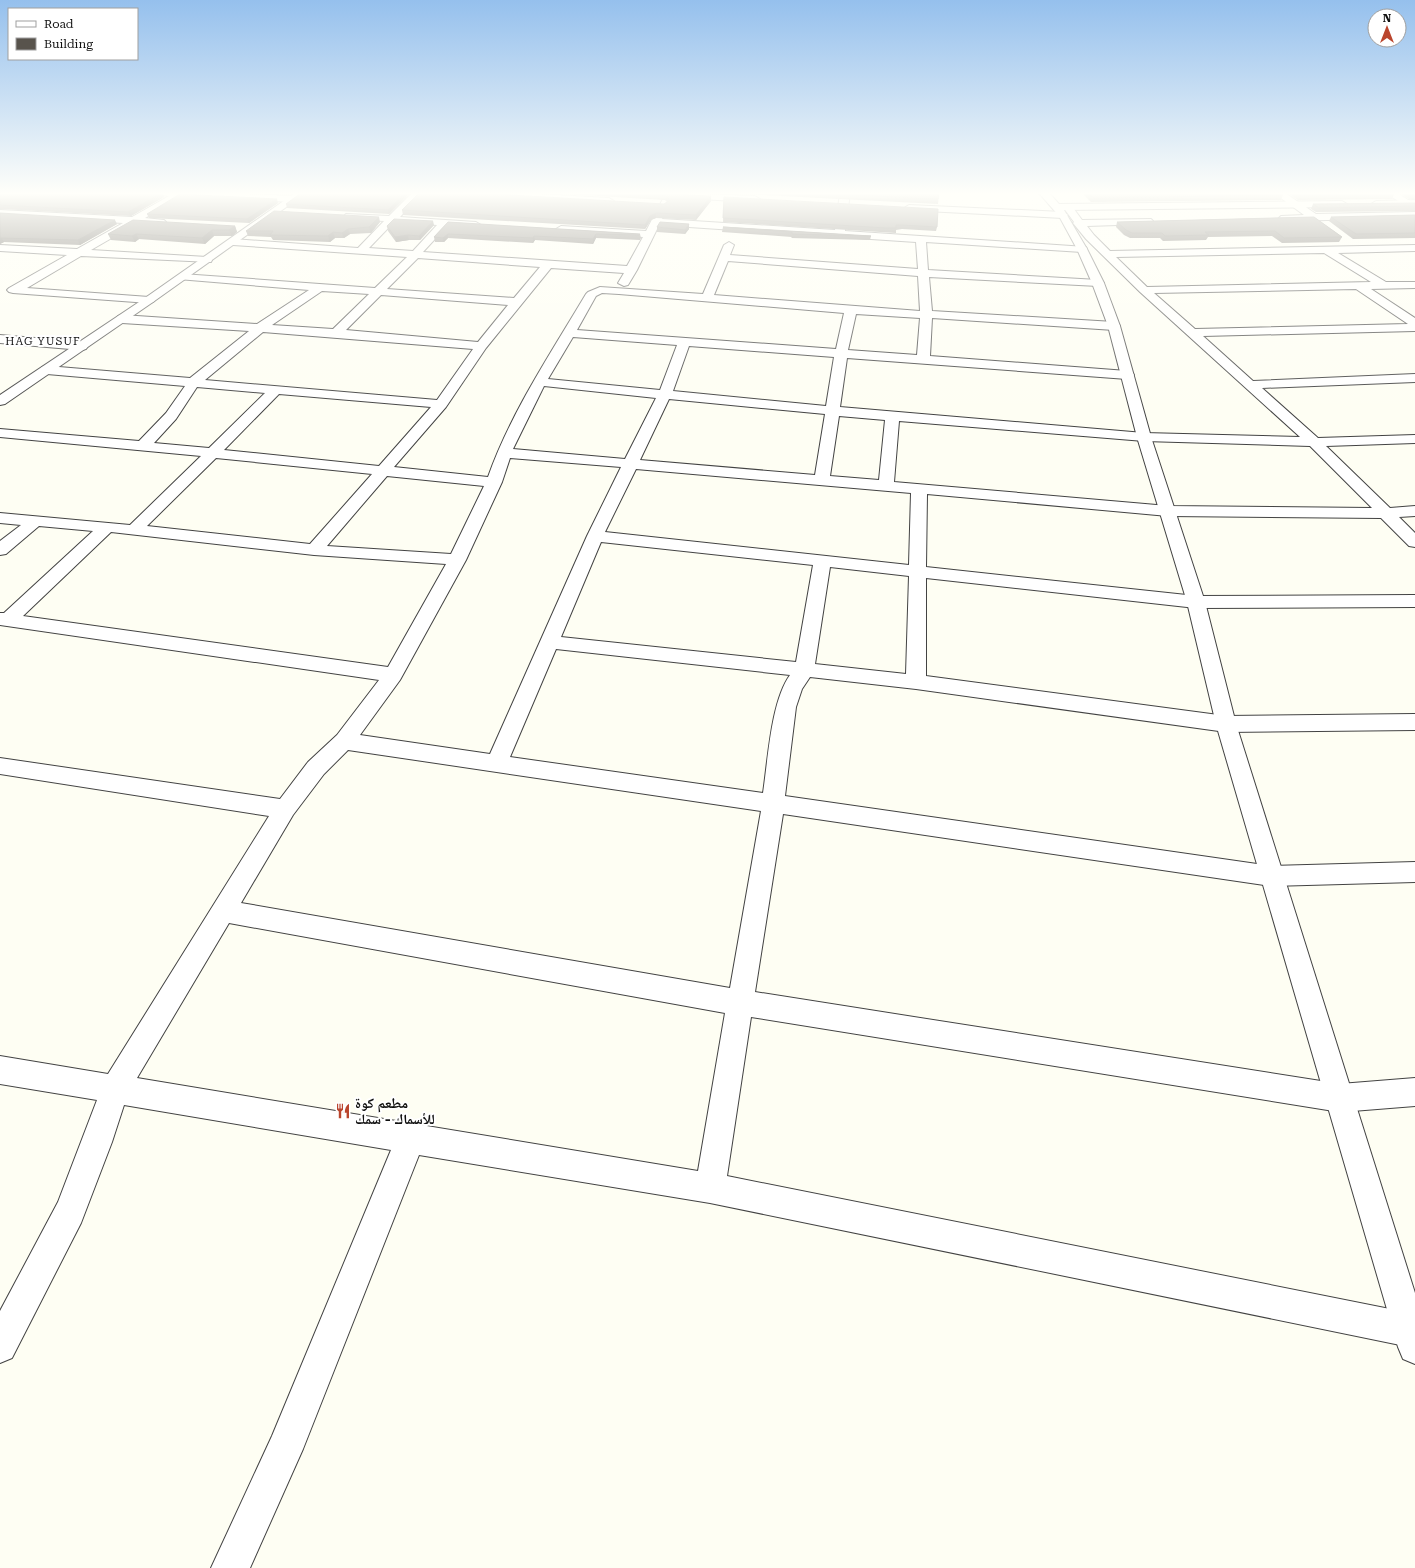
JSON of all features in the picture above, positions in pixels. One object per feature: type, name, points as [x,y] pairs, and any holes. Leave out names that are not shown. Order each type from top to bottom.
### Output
[{"type":"street","points":[[15,290],[55,266]]},
{"type":"street","points":[[0,401],[198,266]]},
{"type":"street","points":[[336,334],[404,266]]},
{"type":"street","points":[[314,550],[441,404],[481,346],[546,266]]},
{"type":"street","points":[[578,266],[632,270]]},
{"type":"street","points":[[619,290],[634,266]]},
{"type":"street","points":[[707,298],[721,266]]},
{"type":"street","points":[[832,266],[1098,283]]},
{"type":"street","points":[[923,266],[926,315],[923,359]]},
{"type":"street","points":[[0,1070],[710,1188],[1412,1338],[1226,724],[1196,602],[1144,437],[1114,326],[1090,266]]},
{"type":"street","points":[[1120,266],[1191,334],[1314,442],[1415,542]]},
{"type":"street","points":[[1353,266],[1383,285]]},
{"type":"street","points":[[182,277],[517,302]]},
{"type":"street","points":[[1144,290],[1415,285]]},
{"type":"street","points":[[1358,286],[1415,324]]},
{"type":"street","points":[[143,446],[171,416],[194,382],[260,328],[319,288]]},
{"type":"street","points":[[0,289],[149,300]]},
{"type":"street","points":[[0,1346],[70,1212],[97,1142],[115,1089],[285,809],[316,768],[344,741],[393,675],[457,560],[494,482],[504,453],[540,382],[592,294],[600,290],[619,290],[851,310],[1114,326]]},
{"type":"street","points":[[822,480],[841,354],[851,310]]},
{"type":"street","points":[[122,319],[260,328],[481,346]]},
{"type":"street","points":[[1191,334],[1415,327]]},
{"type":"street","points":[[569,334],[685,341],[841,354],[1127,374]]},
{"type":"street","points":[[0,339],[82,346]]},
{"type":"street","points":[[497,762],[595,536],[666,393],[685,341]]},
{"type":"street","points":[[47,370],[441,404]]},
{"type":"street","points":[[1250,385],[1415,378]]},
{"type":"street","points":[[540,382],[666,393],[833,411],[1144,437],[1314,442],[1415,439]]},
{"type":"street","points":[[134,530],[213,453],[274,390]]},
{"type":"street","points":[[886,486],[892,416]]},
{"type":"street","points":[[0,433],[494,482]]},
{"type":"street","points":[[504,453],[1168,511],[1385,513],[1415,511]]},
{"type":"street","points":[[916,682],[919,573],[919,490]]},
{"type":"street","points":[[0,518],[107,527],[314,550],[457,560]]},
{"type":"street","points":[[0,550],[35,521]]},
{"type":"street","points":[[4,620],[107,527]]},
{"type":"street","points":[[595,536],[919,573],[1196,602],[1415,601]]},
{"type":"street","points":[[710,1188],[773,804],[786,707],[792,687],[805,669],[822,561]]},
{"type":"street","points":[[4,620],[393,675]]},
{"type":"street","points":[[550,642],[916,682],[1226,724],[1415,722]]},
{"type":"street","points":[[344,741],[497,762],[773,804],[1271,876],[1415,872]]},
{"type":"street","points":[[0,766],[285,809]]},
{"type":"street","points":[[224,911],[741,1003],[1340,1098],[1411,1097]]},
{"type":"street","points":[[230,1568],[285,1449],[411,1138]]},
{"type":"place","name":"مطعم كوة للأسماك - سمك","points":[[343,1111]]},
{"type":"district","name":"HAG YUSUF","points":[[43,341]]}]
